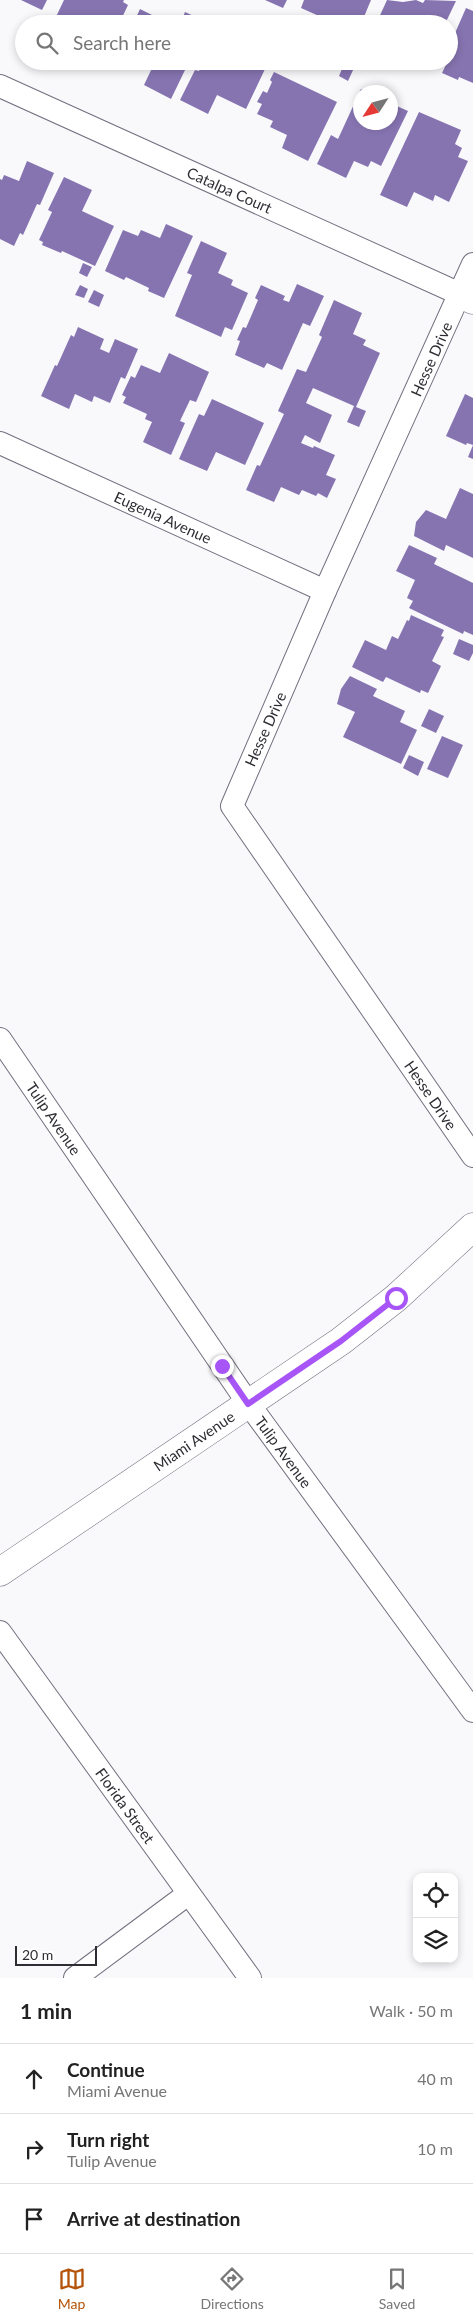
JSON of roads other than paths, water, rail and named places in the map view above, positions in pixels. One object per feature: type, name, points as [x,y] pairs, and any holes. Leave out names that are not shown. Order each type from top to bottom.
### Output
[{"type":"street","name":"Catalpa Court","points":[[0,86],[467,297]]},
{"type":"street","name":"Hesse Drive","points":[[473,264],[467,297],[325,591],[232,806],[473,1156]]},
{"type":"street","name":"Eugenia Avenue","points":[[0,443],[325,591]]},
{"type":"street","name":"Tulip Avenue","points":[[0,1039],[248,1404],[473,1711]]},
{"type":"street","name":"Miami Avenue","points":[[0,1572],[341,1341],[396,1298],[473,1227]]},
{"type":"street","name":"Florida Street","points":[[0,1632],[250,1978]]},
{"type":"street","points":[[75,1978],[188,1894]]}]
